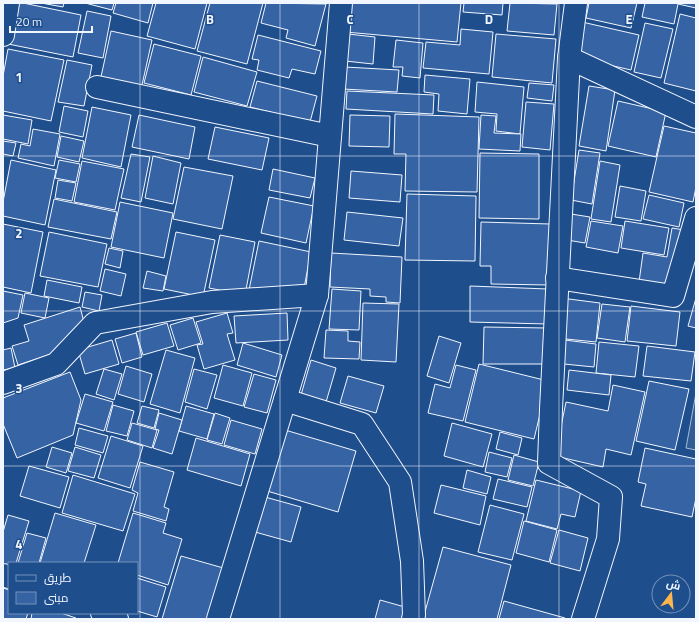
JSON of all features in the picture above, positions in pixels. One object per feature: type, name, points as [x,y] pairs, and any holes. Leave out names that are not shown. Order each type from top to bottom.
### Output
[{"type":"street","points":[[3,35],[8,3]]},
{"type":"street","points":[[218,619],[317,295],[341,3]]},
{"type":"street","points":[[576,3],[569,58],[549,463],[611,497],[608,539],[582,619]]},
{"type":"street","points":[[569,58],[696,117]]},
{"type":"street","points":[[97,87],[330,136]]},
{"type":"street","points":[[557,278],[673,296],[696,218]]},
{"type":"street","points":[[3,383],[56,364],[95,323],[212,302],[317,295]]},
{"type":"street","points":[[285,400],[362,424],[400,482],[412,561],[413,619]]},
{"type":"street","points":[[104,614],[117,619]]},
{"type":"shaded area","points":[[696,393],[696,450],[686,448]]},
{"type":"building","points":[[16,3],[23,3],[81,15],[73,57],[8,44]]},
{"type":"building","points":[[41,3],[64,3],[63,7]]},
{"type":"building","points":[[85,3],[114,3],[112,10]]},
{"type":"building","points":[[116,3],[153,3],[148,23],[113,13]]},
{"type":"building","points":[[156,3],[207,3],[195,49],[147,36]]},
{"type":"building","points":[[210,3],[263,3],[247,64],[197,51]]},
{"type":"building","points":[[266,3],[326,4],[315,46],[286,38],[288,30],[261,23]]},
{"type":"building","points":[[347,3],[461,3],[457,42],[345,32]]},
{"type":"building","points":[[464,3],[503,3],[502,15],[463,12]]},
{"type":"building","points":[[510,3],[557,4],[554,35],[507,31]]},
{"type":"building","points":[[589,3],[637,3],[631,28],[586,18]]},
{"type":"building","points":[[645,3],[696,3],[696,8],[678,4],[674,24],[642,17]]},
{"type":"building","points":[[87,11],[111,16],[103,58],[78,53]]},
{"type":"building","points":[[680,14],[696,18],[696,91],[664,83]]},
{"type":"building","points":[[582,22],[639,35],[631,70],[574,57]]},
{"type":"building","points":[[645,23],[673,29],[661,78],[634,72]]},
{"type":"building","points":[[461,29],[493,32],[489,74],[423,68],[426,42],[460,45]]},
{"type":"building","points":[[111,31],[152,40],[140,94],[99,86]]},
{"type":"building","points":[[348,34],[375,37],[373,64],[345,61]]},
{"type":"building","points":[[496,34],[556,39],[552,83],[492,77]]},
{"type":"building","points":[[258,35],[321,51],[315,74],[292,69],[289,78],[257,70],[259,60],[252,59]]},
{"type":"building","points":[[396,40],[423,43],[420,78],[402,76],[403,67],[393,67]]},
{"type":"building","points":[[154,44],[201,56],[191,95],[144,83]]},
{"type":"building","points":[[8,49],[64,60],[51,121],[3,111],[3,76]]},
{"type":"building","points":[[203,57],[257,72],[247,106],[194,92]]},
{"type":"building","points":[[67,60],[92,65],[84,106],[58,102]]},
{"type":"building","points":[[345,67],[399,70],[397,92],[343,89]]},
{"type":"building","points":[[425,75],[470,79],[467,114],[438,111],[439,94],[424,92]]},
{"type":"building","points":[[257,81],[317,96],[310,122],[250,107]]},
{"type":"building","points":[[477,82],[524,87],[520,134],[496,131],[497,114],[475,112]]},
{"type":"building","points":[[529,83],[554,85],[552,101],[527,98]]},
{"type":"building","points":[[589,86],[615,90],[606,151],[579,146]]},
{"type":"building","points":[[347,91],[434,95],[433,114],[346,109]]},
{"type":"building","points":[[618,101],[666,112],[656,157],[608,146]]},
{"type":"building","points":[[526,102],[554,104],[550,150],[522,147]]},
{"type":"building","points":[[64,106],[88,111],[83,137],[59,132]]},
{"type":"building","points":[[92,107],[131,115],[121,167],[82,158]]},
{"type":"building","points":[[395,114],[479,117],[477,192],[405,191],[406,154],[394,154]]},
{"type":"building","points":[[3,115],[32,120],[28,144],[3,139]]},
{"type":"building","points":[[139,115],[195,127],[189,159],[132,147]]},
{"type":"building","points":[[350,115],[390,116],[389,147],[349,146]]},
{"type":"building","points":[[481,115],[496,116],[494,133],[521,134],[520,151],[479,149]]},
{"type":"building","points":[[664,126],[696,133],[696,187],[693,202],[649,192]]},
{"type":"building","points":[[215,127],[269,138],[262,170],[208,159]]},
{"type":"building","points":[[33,129],[60,134],[54,166],[18,158],[21,144],[30,146]]},
{"type":"building","points":[[61,136],[84,141],[79,162],[57,157]]},
{"type":"building","points":[[3,141],[16,143],[13,156],[3,154]]},
{"type":"building","points":[[579,150],[600,153],[592,204],[571,200]]},
{"type":"building","points":[[480,153],[539,154],[539,219],[479,218]]},
{"type":"building","points":[[131,154],[150,157],[141,202],[121,198]]},
{"type":"building","points":[[153,156],[181,163],[173,204],[145,198]]},
{"type":"building","points":[[11,160],[56,170],[45,225],[3,216],[3,202]]},
{"type":"building","points":[[59,160],[80,164],[76,182],[55,178]]},
{"type":"building","points":[[82,161],[124,169],[115,210],[74,202]]},
{"type":"building","points":[[600,161],[620,165],[611,222],[591,219]]},
{"type":"building","points":[[184,167],[233,176],[222,229],[173,219]]},
{"type":"building","points":[[273,169],[315,178],[310,198],[269,190]]},
{"type":"building","points":[[351,171],[402,175],[400,202],[349,198]]},
{"type":"building","points":[[58,180],[76,183],[72,201],[55,198]]},
{"type":"building","points":[[620,186],[646,191],[641,221],[615,217]]},
{"type":"building","points":[[407,194],[476,196],[475,261],[405,260]]},
{"type":"building","points":[[649,195],[684,203],[679,227],[643,219]]},
{"type":"building","points":[[269,197],[314,206],[306,243],[261,233]]},
{"type":"building","points":[[54,199],[117,212],[111,239],[48,227]]},
{"type":"building","points":[[120,202],[173,213],[164,258],[111,247]]},
{"type":"building","points":[[347,212],[403,218],[399,246],[344,240]]},
{"type":"building","points":[[571,214],[590,217],[585,243],[567,240]]},
{"type":"building","points":[[591,221],[623,226],[618,253],[586,247]]},
{"type":"building","points":[[625,221],[669,228],[664,255],[621,248]]},
{"type":"building","points":[[481,222],[550,224],[549,285],[491,284],[491,266],[480,266]]},
{"type":"building","points":[[3,224],[43,232],[31,293],[3,287]]},
{"type":"building","points":[[672,228],[684,230],[674,288],[639,282],[643,253],[667,257]]},
{"type":"building","points":[[49,232],[107,244],[98,287],[40,276]]},
{"type":"building","points":[[176,232],[215,240],[203,297],[164,289]]},
{"type":"building","points":[[220,235],[255,242],[245,295],[209,288]]},
{"type":"building","points":[[259,241],[311,252],[304,288],[249,290]]},
{"type":"building","points":[[109,248],[123,251],[120,268],[105,264]]},
{"type":"building","points":[[331,253],[402,257],[400,303],[386,302],[386,297],[370,296],[370,289],[330,287]]},
{"type":"building","points":[[105,269],[126,274],[121,296],[100,291]]},
{"type":"building","points":[[147,271],[166,276],[163,291],[143,288]]},
{"type":"building","points":[[47,280],[82,287],[79,303],[44,296]]},
{"type":"building","points":[[470,286],[548,289],[547,324],[470,322]]},
{"type":"building","points":[[332,289],[361,291],[359,330],[329,329]]},
{"type":"building","points":[[3,291],[23,295],[18,318],[3,323]]},
{"type":"building","points":[[85,292],[102,295],[99,311],[82,307]]},
{"type":"building","points":[[25,293],[49,298],[45,318],[21,313]]},
{"type":"building","points":[[561,298],[600,303],[596,342],[556,338]]},
{"type":"building","points":[[696,298],[696,328],[688,326]]},
{"type":"building","points":[[363,303],[399,304],[396,362],[361,360]]},
{"type":"building","points":[[602,304],[630,307],[625,342],[597,338]]},
{"type":"building","points":[[631,306],[680,312],[676,346],[627,341]]},
{"type":"building","points":[[80,307],[84,322],[55,353],[18,365],[12,346],[29,341],[24,325]]},
{"type":"building","points":[[227,313],[233,333],[227,334],[235,360],[204,369],[197,345],[203,344],[196,322]]},
{"type":"building","points":[[287,313],[288,340],[236,343],[234,316]]},
{"type":"building","points":[[193,318],[201,343],[178,350],[170,325]]},
{"type":"building","points":[[167,323],[174,346],[143,355],[136,332]]},
{"type":"building","points":[[484,327],[547,328],[547,364],[483,364]]},
{"type":"building","points":[[326,330],[348,331],[348,341],[360,342],[359,359],[324,358]]},
{"type":"building","points":[[136,333],[142,357],[122,363],[115,339]]},
{"type":"building","points":[[439,336],[461,343],[449,383],[427,376]]},
{"type":"building","points":[[557,339],[596,344],[594,367],[554,363]]},
{"type":"building","points":[[112,340],[119,364],[85,374],[78,350]]},
{"type":"building","points":[[599,342],[639,346],[635,377],[596,373]]},
{"type":"building","points":[[243,343],[282,355],[276,377],[237,365]]},
{"type":"building","points":[[647,346],[695,352],[691,381],[643,376]]},
{"type":"building","points":[[11,348],[15,368],[3,370],[3,350]]},
{"type":"building","points":[[166,350],[195,358],[180,413],[150,404]]},
{"type":"building","points":[[311,360],[336,368],[324,409],[299,402]]},
{"type":"building","points":[[479,364],[548,381],[534,439],[465,422]]},
{"type":"building","points":[[223,365],[252,373],[243,406],[214,398]]},
{"type":"building","points":[[456,365],[476,370],[463,421],[428,413],[435,384],[450,388]]},
{"type":"building","points":[[126,366],[152,374],[144,402],[118,394]]},
{"type":"building","points":[[104,369],[122,374],[114,400],[96,394]]},
{"type":"building","points":[[194,369],[217,375],[207,409],[185,402]]},
{"type":"building","points":[[569,370],[611,375],[609,395],[567,390]]},
{"type":"building","points":[[70,372],[81,400],[73,435],[17,458],[3,424],[3,398]]},
{"type":"building","points":[[254,374],[276,380],[267,413],[244,407]]},
{"type":"building","points":[[348,376],[384,386],[376,413],[340,403]]},
{"type":"building","points":[[649,381],[689,389],[675,450],[636,441]]},
{"type":"building","points":[[613,385],[645,392],[631,455],[606,449],[603,467],[555,456],[566,402],[608,411]]},
{"type":"building","points":[[85,394],[113,402],[104,431],[76,423]]},
{"type":"building","points":[[113,405],[134,411],[127,436],[106,431]]},
{"type":"building","points":[[142,406],[159,410],[154,428],[137,423]]},
{"type":"building","points":[[186,406],[214,414],[207,439],[179,431]]},
{"type":"building","points":[[159,413],[182,420],[172,454],[153,448],[159,430],[155,429]]},
{"type":"building","points":[[215,413],[230,418],[222,444],[207,440]]},
{"type":"building","points":[[231,420],[262,429],[255,454],[224,445]]},
{"type":"building","points":[[132,423],[157,430],[152,448],[127,440]]},
{"type":"building","points":[[452,423],[492,434],[483,467],[444,456]]},
{"type":"building","points":[[79,428],[108,436],[103,453],[75,445]]},
{"type":"building","points":[[285,430],[356,451],[338,512],[267,491]]},
{"type":"building","points":[[500,432],[522,438],[518,455],[496,449]]},
{"type":"building","points":[[111,436],[143,446],[130,488],[98,478]]},
{"type":"building","points":[[196,438],[250,454],[241,486],[187,470]]},
{"type":"building","points":[[52,447],[72,453],[66,473],[46,467]]},
{"type":"building","points":[[75,447],[101,455],[94,478],[68,471]]},
{"type":"building","points":[[645,448],[696,459],[696,498],[692,517],[641,506],[646,484],[638,482]]},
{"type":"building","points":[[489,452],[512,458],[507,477],[485,472]]},
{"type":"building","points":[[514,455],[539,462],[533,486],[508,480]]},
{"type":"building","points":[[140,462],[174,472],[164,507],[169,509],[166,521],[133,511],[138,493],[132,490]]},
{"type":"building","points":[[29,466],[69,477],[60,508],[20,496]]},
{"type":"building","points":[[467,470],[491,477],[487,494],[463,488]]},
{"type":"building","points":[[73,475],[135,494],[123,531],[62,513]]},
{"type":"building","points":[[498,479],[532,487],[527,507],[493,499]]},
{"type":"building","points":[[536,480],[581,491],[575,517],[561,514],[557,529],[526,521]]},
{"type":"building","points":[[441,485],[486,496],[480,525],[434,513]]},
{"type":"building","points":[[265,497],[301,507],[291,542],[255,532]]},
{"type":"building","points":[[490,505],[524,514],[512,560],[478,552]]},
{"type":"building","points":[[55,513],[96,525],[84,562],[40,562]]},
{"type":"building","points":[[133,513],[166,523],[163,533],[182,539],[168,585],[138,575],[138,562],[118,562]]},
{"type":"building","points":[[8,515],[29,521],[16,562],[8,562],[8,566],[3,565],[3,532]]},
{"type":"building","points":[[524,521],[557,530],[549,562],[516,553]]},
{"type":"building","points":[[559,530],[588,538],[580,571],[550,563]]},
{"type":"building","points":[[27,533],[46,538],[39,562],[18,562]]},
{"type":"building","points":[[443,547],[511,565],[497,619],[423,619]]},
{"type":"building","points":[[181,556],[227,569],[213,619],[162,619]]},
{"type":"building","points":[[138,578],[166,587],[157,617],[138,611]]},
{"type":"building","points":[[3,588],[8,590],[8,614],[28,614],[26,619],[3,619]]},
{"type":"building","points":[[380,600],[412,609],[409,619],[375,619]]},
{"type":"building","points":[[504,601],[565,618],[499,619]]},
{"type":"building","points":[[32,614],[64,614],[76,618],[76,619],[31,619]]}]
